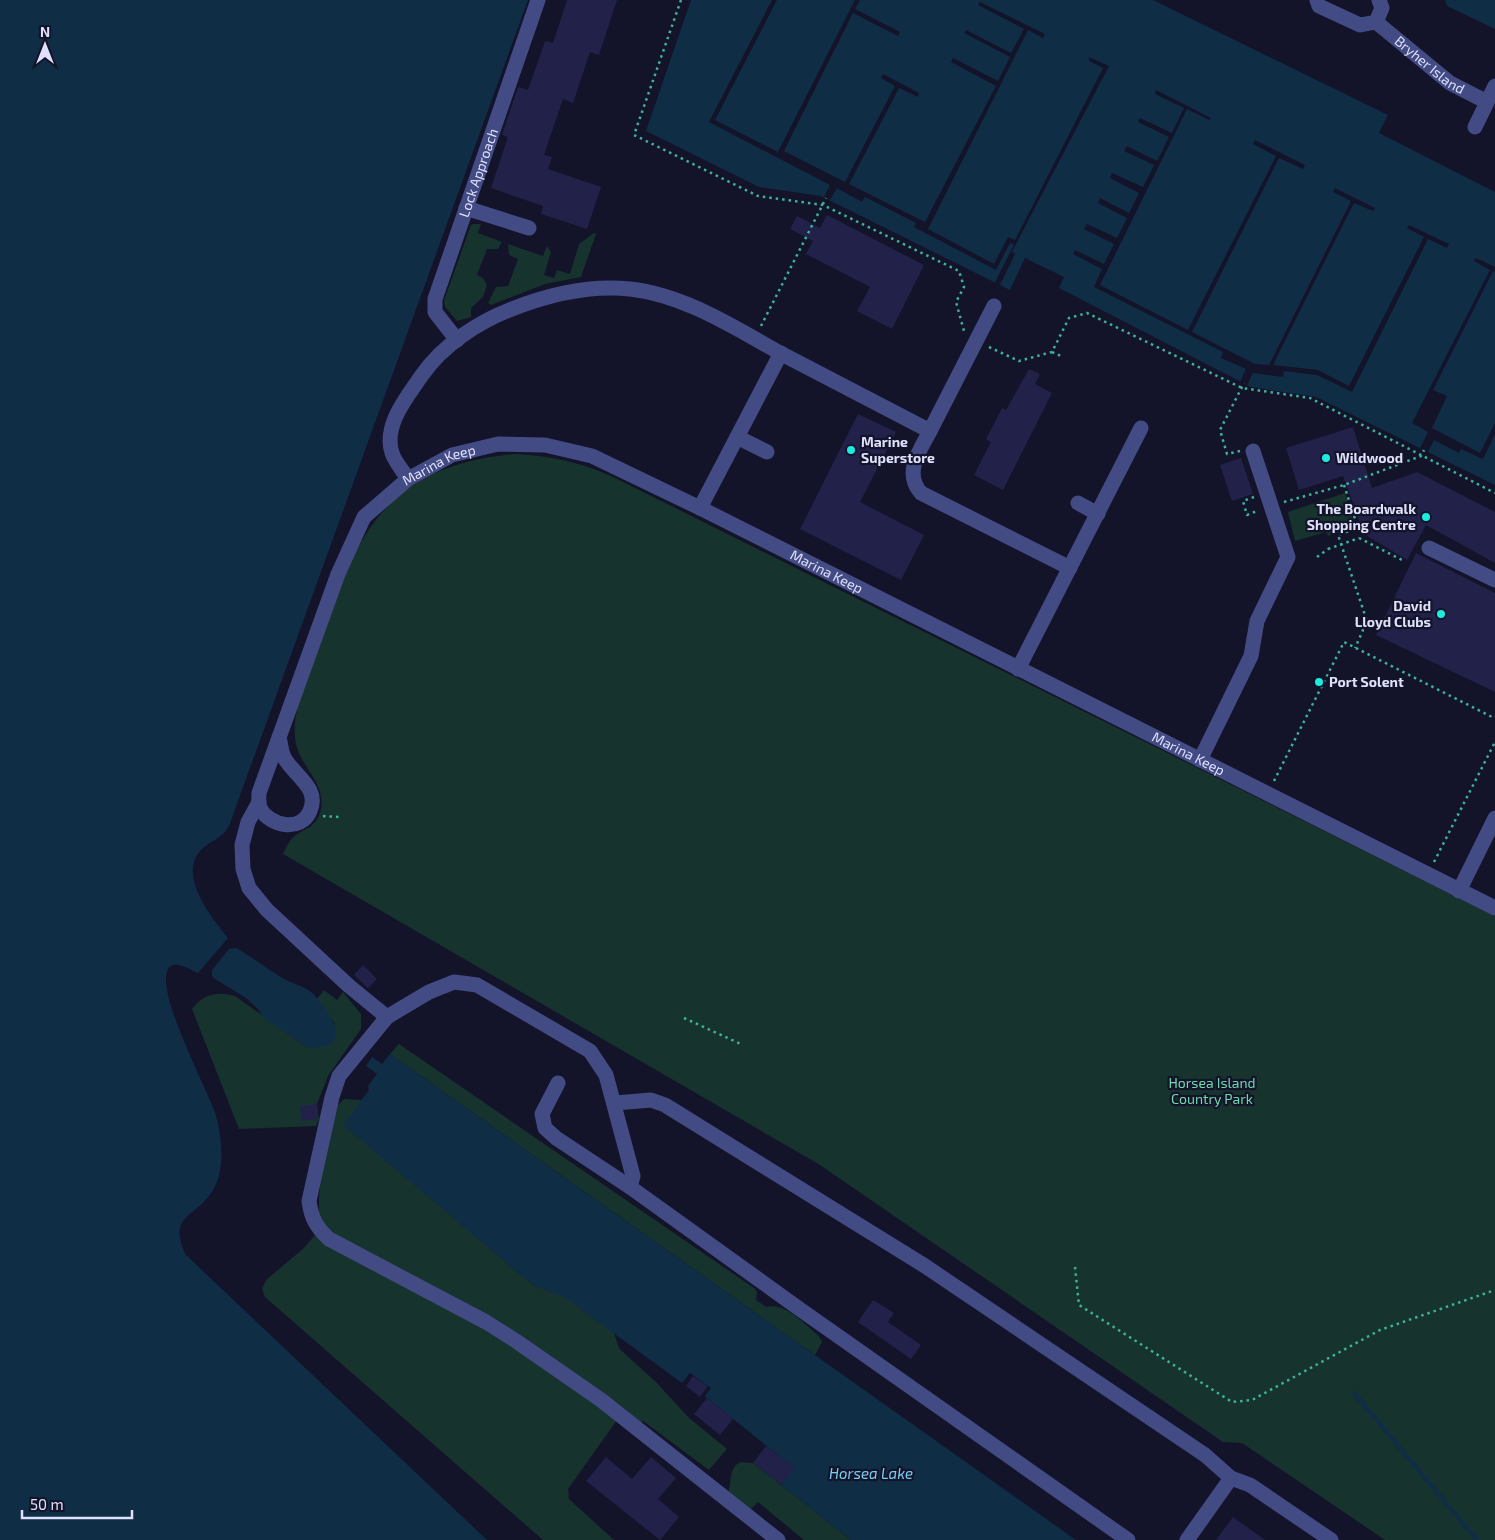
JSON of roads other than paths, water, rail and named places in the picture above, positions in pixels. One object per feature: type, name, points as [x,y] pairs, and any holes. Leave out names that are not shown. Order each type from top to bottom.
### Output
[{"type":"street","name":"Lock Approach","points":[[457,340],[437,317],[434,303],[538,0]]},
{"type":"street","points":[[1317,0],[1319,6],[1360,25],[1376,22],[1382,8],[1379,0]]},
{"type":"street","name":"Bryher Island","points":[[1376,22],[1450,83],[1486,102]]},
{"type":"street","points":[[1475,127],[1495,86]]},
{"type":"street","points":[[466,208],[529,228]]},
{"type":"street","points":[[408,479],[392,455],[389,439],[399,409],[425,371],[457,340],[483,322],[525,303],[573,291],[612,288],[640,291],[665,297],[698,310],[755,338],[930,431]]},
{"type":"street","points":[[994,306],[914,465],[913,479],[920,493],[1070,568]]},
{"type":"street","points":[[700,508],[781,353]]},
{"type":"street","points":[[1018,669],[1141,428]]},
{"type":"street","points":[[737,437],[767,452]]},
{"type":"street","name":"Marina Keep","points":[[387,1017],[349,986],[267,910],[249,888],[243,869],[242,844],[248,822],[259,802],[259,793],[338,574],[364,517],[408,479],[452,455],[498,444],[545,445],[592,456],[700,508],[1495,908]]},
{"type":"street","points":[[1200,760],[1251,656],[1257,621],[1288,556],[1271,505],[1248,456]]},
{"type":"street","points":[[1078,503],[1098,514]]},
{"type":"street","points":[[1429,548],[1495,580]]},
{"type":"street","points":[[259,802],[260,808],[270,819],[277,823],[292,825],[303,821],[310,811],[312,795],[310,789],[284,757],[279,737]]},
{"type":"street","points":[[1459,891],[1495,818]]},
{"type":"street","points":[[630,1187],[633,1176],[615,1103],[606,1075],[590,1051],[478,985],[454,982],[429,992],[387,1017],[339,1076],[332,1097],[310,1201],[311,1217],[321,1232],[355,1255],[486,1322],[516,1341],[601,1400],[778,1540]]},
{"type":"street","points":[[558,1083],[542,1114],[545,1128],[556,1138],[630,1187],[1128,1540]]},
{"type":"street","points":[[615,1103],[650,1100],[665,1105],[925,1266],[1205,1455],[1231,1478],[1250,1485],[1331,1540]]},
{"type":"street","points":[[1187,1540],[1231,1478]]},
{"type":"water","points":[[0,0],[528,0],[229,826],[223,834],[200,851],[194,861],[195,885],[200,897],[206,909],[228,938],[198,973],[183,966],[173,965],[166,974],[167,990],[173,1013],[213,1107],[217,1119],[221,1146],[221,1165],[213,1190],[182,1224],[180,1231],[181,1242],[186,1255],[487,1540],[0,1540]]},
{"type":"water","points":[[691,0],[1153,0],[1388,115],[1379,133],[1495,192],[1495,485],[1316,397],[1251,387],[1059,288],[1064,277],[1025,258],[1010,290],[821,196],[759,187],[646,131]]},
{"type":"water","points":[[1445,0],[1495,0],[1495,29],[1447,6]]},
{"type":"water","points":[[236,948],[272,972],[312,993],[328,1012],[332,1020],[335,1028],[333,1042],[321,1047],[307,1047],[265,1019],[246,998],[215,979],[212,976],[212,970],[229,949]]},
{"type":"water","name":"Horsea Lake","points":[[390,1054],[1076,1540],[851,1540],[781,1485],[794,1468],[707,1398],[705,1396],[711,1388],[690,1373],[682,1383],[564,1297],[533,1285],[343,1125],[369,1090],[368,1086],[377,1074],[366,1066],[372,1057],[382,1064]]},
{"type":"waterway","points":[[1354,1393],[1477,1540]]},
{"type":"place","name":"Marine Superstore","points":[[851,450]]},
{"type":"place","name":"Wildwood","points":[[1326,458]]},
{"type":"place","name":"The Boardwalk Shopping Centre","points":[[1426,517]]},
{"type":"place","name":"David Lloyd Clubs","points":[[1441,614]]},
{"type":"place","name":"Port Solent","points":[[1319,682]]},
{"type":"park label","name":"Horsea Island Country Park","points":[[1212,1092]]}]
